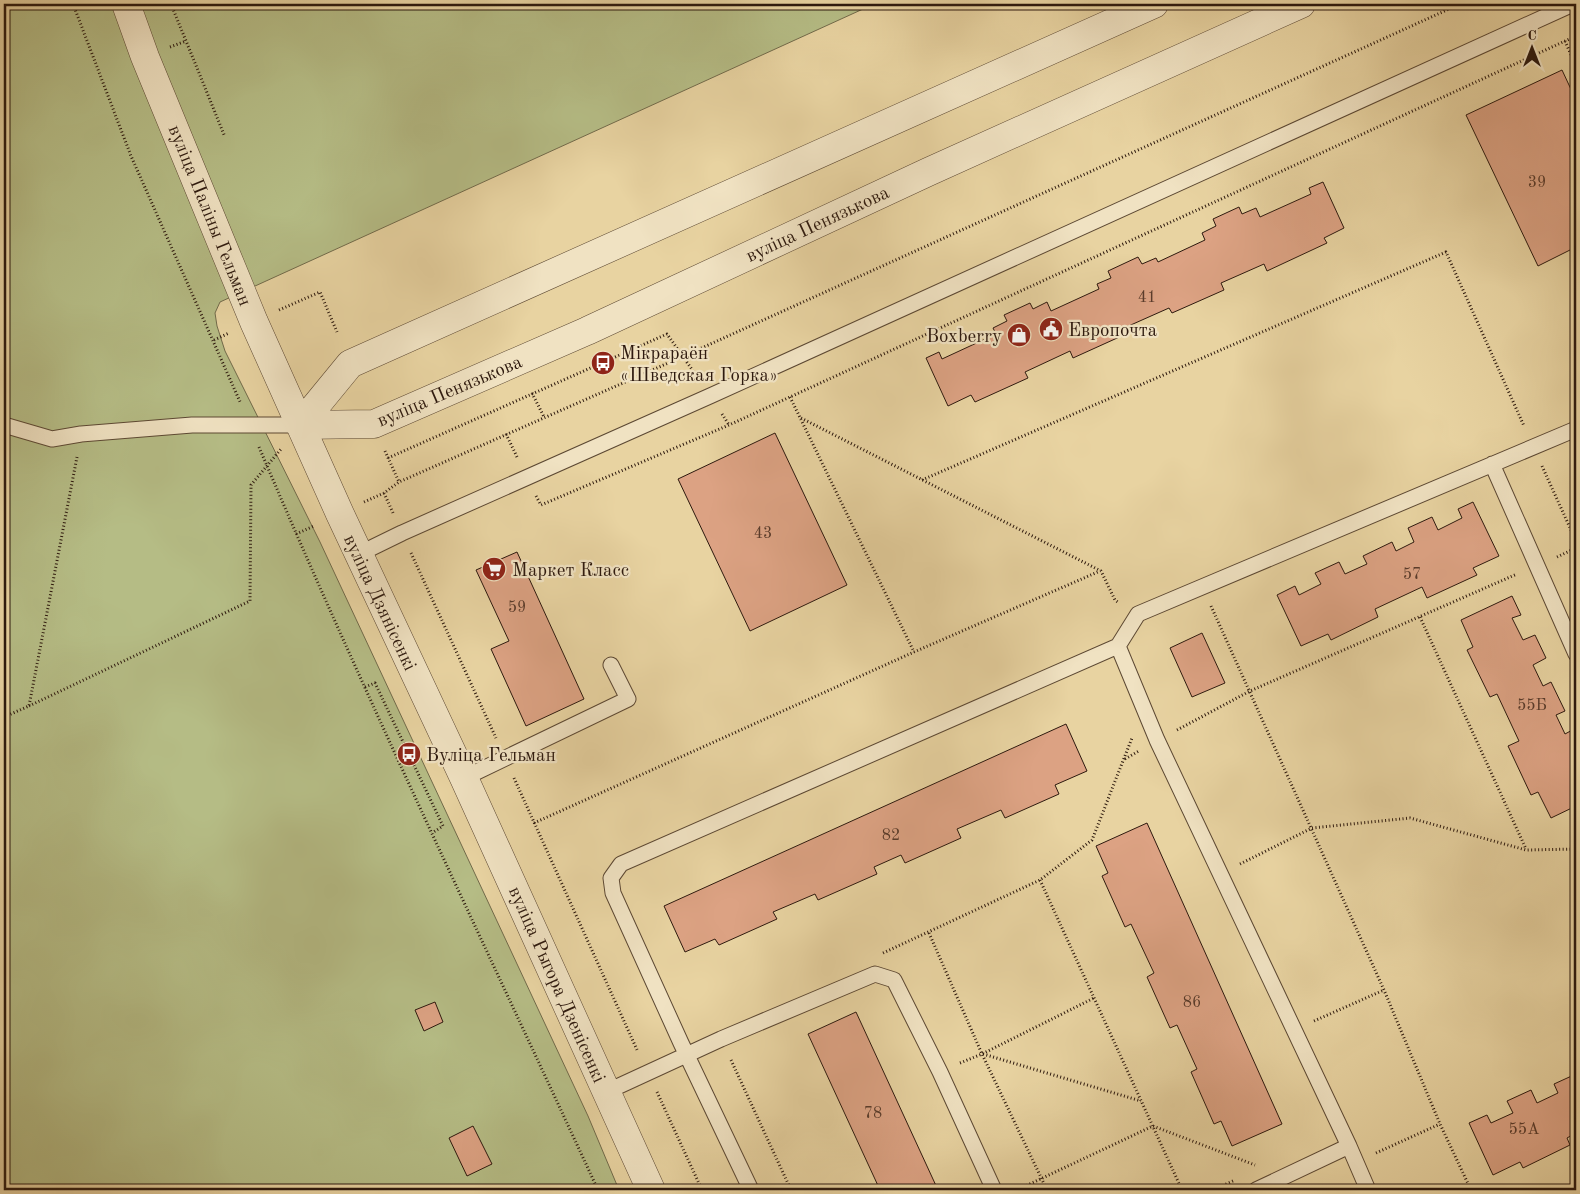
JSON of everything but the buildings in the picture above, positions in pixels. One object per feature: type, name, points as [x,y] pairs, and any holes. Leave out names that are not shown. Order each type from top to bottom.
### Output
[{"type":"street","name":"вуліца Паліны Гельман","points":[[126,4],[145,57],[254,322],[300,425]]},
{"type":"street","points":[[300,425],[350,364],[1154,4]]},
{"type":"street","name":"вуліца Пенязькова","points":[[300,425],[374,424],[587,331],[928,172],[1301,4]]},
{"type":"street","name":"вуліца Дзянісенкі","points":[[300,425],[464,778]]},
{"type":"street","name":"вуліца Рыгора Дзенісенкі","points":[[464,778],[651,1190]]},
{"type":"lane","points":[[359,554],[1573,4]]},
{"type":"lane","points":[[4,425],[52,439],[81,434],[192,425],[300,425]]},
{"type":"lane","points":[[751,1190],[613,893],[611,878],[621,864],[1118,646],[1138,614],[1576,429]]},
{"type":"lane","points":[[1492,464],[1576,654]]},
{"type":"lane","points":[[1118,646],[1157,740],[1295,1030],[1368,1190]]},
{"type":"lane","points":[[464,778],[628,699],[611,665]]},
{"type":"lane","points":[[606,1092],[722,1039],[876,974],[894,980],[940,1072],[994,1190]]},
{"type":"lane","points":[[1256,1190],[1349,1146]]},
{"type":"path","points":[[73,4],[131,156],[214,340],[296,534],[598,1190]]},
{"type":"path","points":[[171,4],[225,137]]},
{"type":"path","points":[[357,506],[384,493],[399,482],[684,356],[1460,4]]},
{"type":"path","points":[[506,434],[541,505],[790,397],[1576,36]]},
{"type":"path","points":[[1565,41],[1576,66]]},
{"type":"path","points":[[922,480],[1446,252],[1576,541]]},
{"type":"path","points":[[274,313],[320,292],[338,332]]},
{"type":"path","points":[[214,340],[233,331]]},
{"type":"path","points":[[388,458],[667,334],[684,356]]},
{"type":"path","points":[[532,393],[544,417]]},
{"type":"path","points":[[790,397],[914,652]]},
{"type":"path","points":[[801,418],[1100,571],[1115,600],[1138,614]]},
{"type":"path","points":[[4,717],[250,601],[251,485],[300,425]]},
{"type":"path","points":[[29,706],[81,434]]},
{"type":"path","points":[[384,449],[399,482]]},
{"type":"path","points":[[384,493],[702,1190]]},
{"type":"path","points":[[296,534],[322,522]]},
{"type":"path","points":[[1124,759],[1250,691],[1576,548]]},
{"type":"path","points":[[534,823],[914,652],[1100,571]]},
{"type":"path","points":[[1209,601],[1312,828],[1384,990],[1440,1124],[1471,1190]]},
{"type":"path","points":[[1420,617],[1526,850]]},
{"type":"path","points":[[365,687],[375,683],[443,826],[432,833]]},
{"type":"path","points":[[876,956],[1040,880],[1092,840],[1144,710]]},
{"type":"path","points":[[1220,874],[1312,828],[1410,818],[1526,850],[1576,849]]},
{"type":"path","points":[[1040,880],[1182,1190]]},
{"type":"path","points":[[929,933],[982,1054],[1046,1190]]},
{"type":"path","points":[[1295,1030],[1384,990]]},
{"type":"path","points":[[940,1072],[982,1054],[1094,998]]},
{"type":"path","points":[[722,1039],[791,1190]]},
{"type":"path","points":[[982,1054],[1141,1101]]},
{"type":"path","points":[[1017,1190],[1042,1180],[1153,1126],[1283,1176]]},
{"type":"path","points":[[1213,1190],[1237,1179]]},
{"type":"green space","points":[[4,4],[874,4],[220,302],[215,313],[225,351],[320,542],[588,1116],[619,1190],[4,1190]]},
{"type":"place","name":"Европочта","points":[[1051,329]]},
{"type":"place","name":"Boxberry","points":[[1019,335]]},
{"type":"place","name":"Мікрараён «Шведская Горка»","points":[[603,363]]},
{"type":"place","name":"Маркет Класс","points":[[494,569]]},
{"type":"place","name":"Вуліца Гельман","points":[[409,754]]}]
